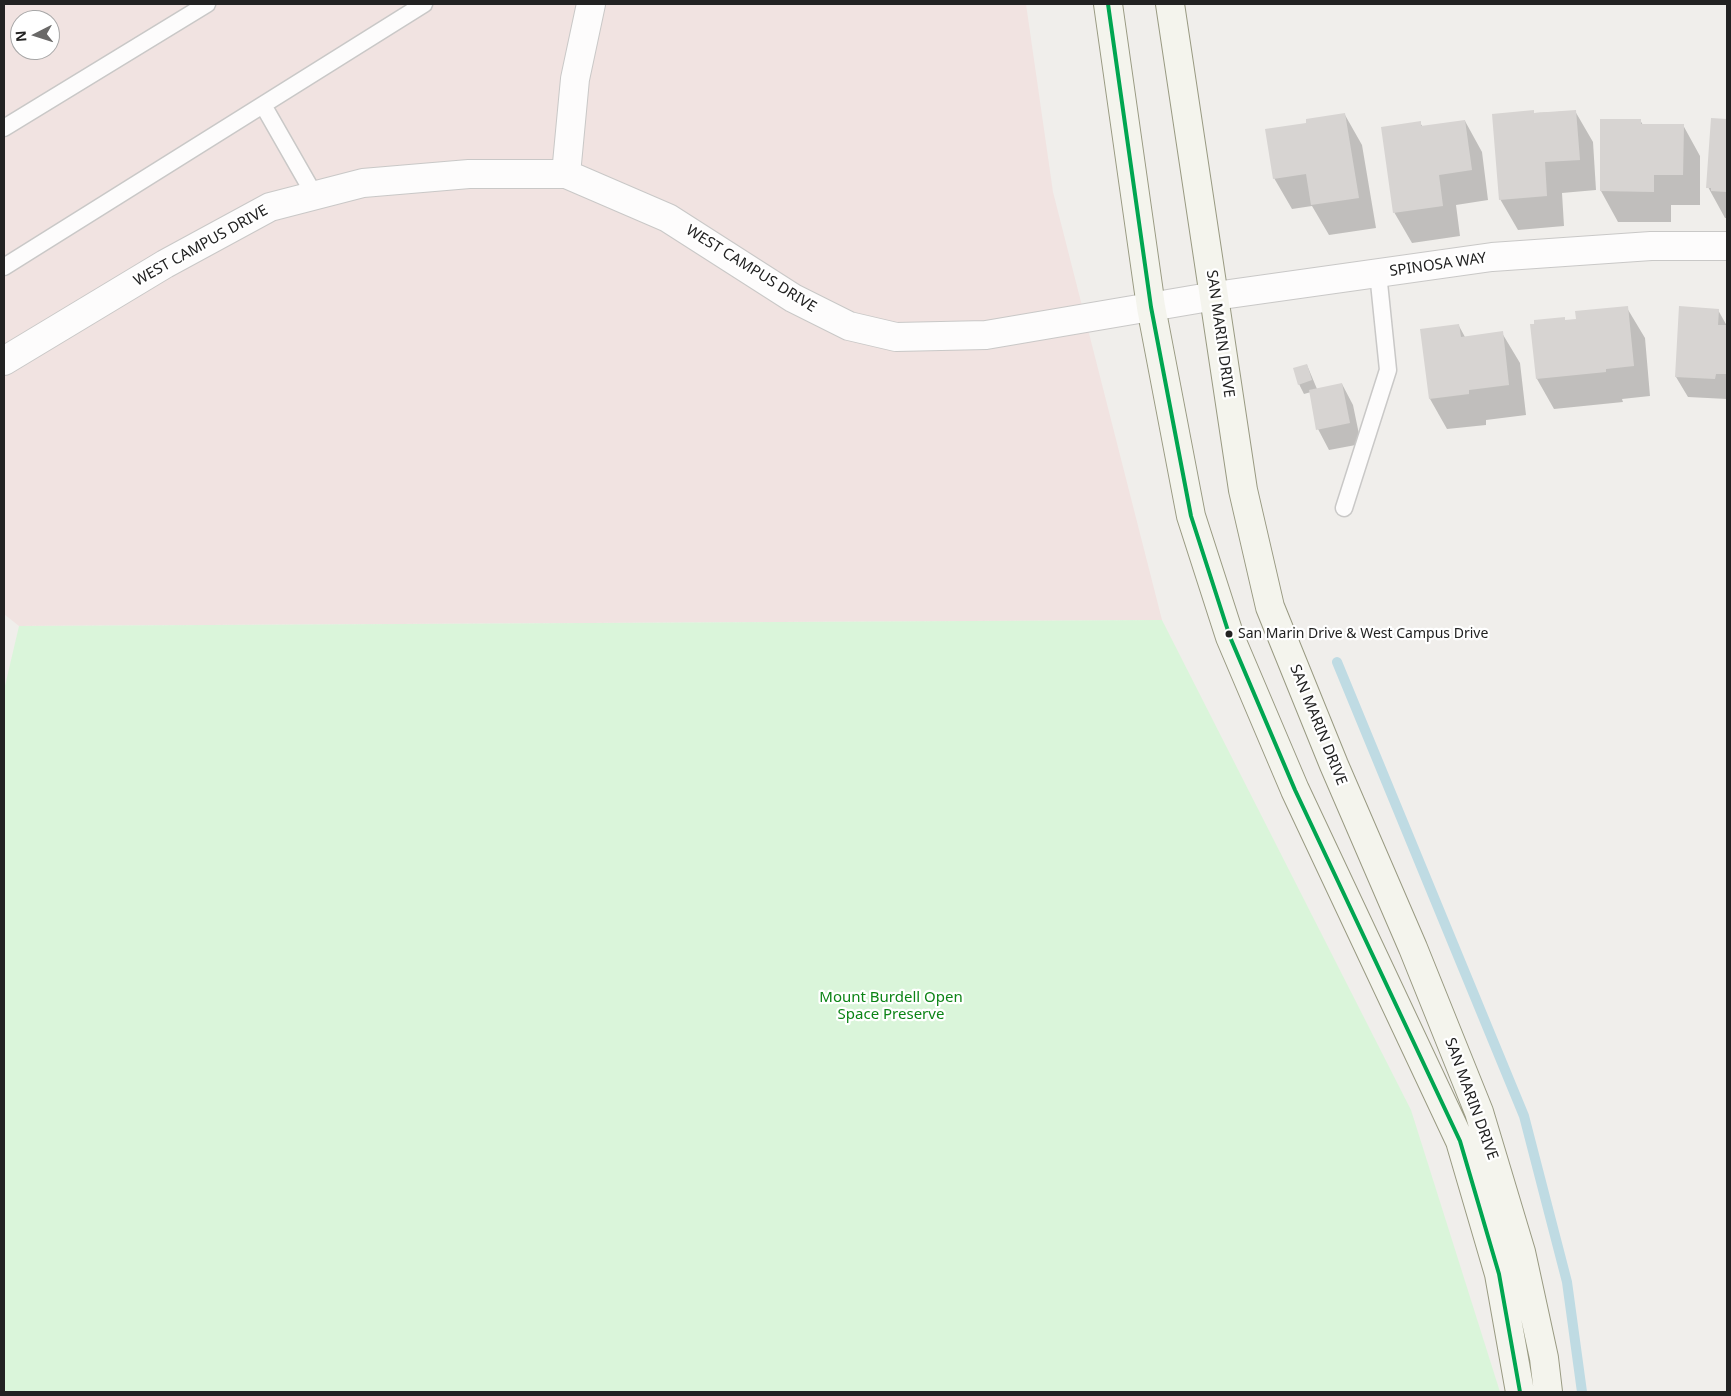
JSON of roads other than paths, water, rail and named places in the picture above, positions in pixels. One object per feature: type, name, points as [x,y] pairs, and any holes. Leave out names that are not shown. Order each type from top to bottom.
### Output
[{"type":"main road","name":"SAN MARIN DRIVE","points":[[1108,4],[1151,306],[1191,516],[1230,638],[1295,790],[1460,1141],[1499,1274],[1520,1392]]},
{"type":"main road","name":"SAN MARIN DRIVE","points":[[1170,4],[1243,490],[1270,607],[1330,756],[1413,948],[1479,1112],[1521,1252],[1544,1358],[1548,1392]]},
{"type":"street","points":[[566,174],[574,79],[591,4]]},
{"type":"street","name":"WEST CAMPUS DRIVE","points":[[4,361],[165,264],[270,207],[363,183],[469,174],[566,174],[668,218],[793,298],[849,326],[896,337],[986,334],[1151,306]]},
{"type":"street","name":"SPINOSA WAY","points":[[1151,306],[1492,257],[1652,246],[1727,246]]},
{"type":"lane","points":[[4,128],[207,4]]},
{"type":"lane","points":[[4,267],[424,4]]},
{"type":"lane","points":[[263,105],[315,196]]},
{"type":"lane","points":[[1344,508],[1388,370],[1378,273]]},
{"type":"waterway","points":[[1337,662],[1524,1116],[1567,1282],[1582,1392]]},
{"type":"place","name":"San Marin Drive & West Campus Drive","points":[[1229,634]]},
{"type":"park label","name":"Mount Burdell Open Space Preserve","points":[[891,1006]]}]
